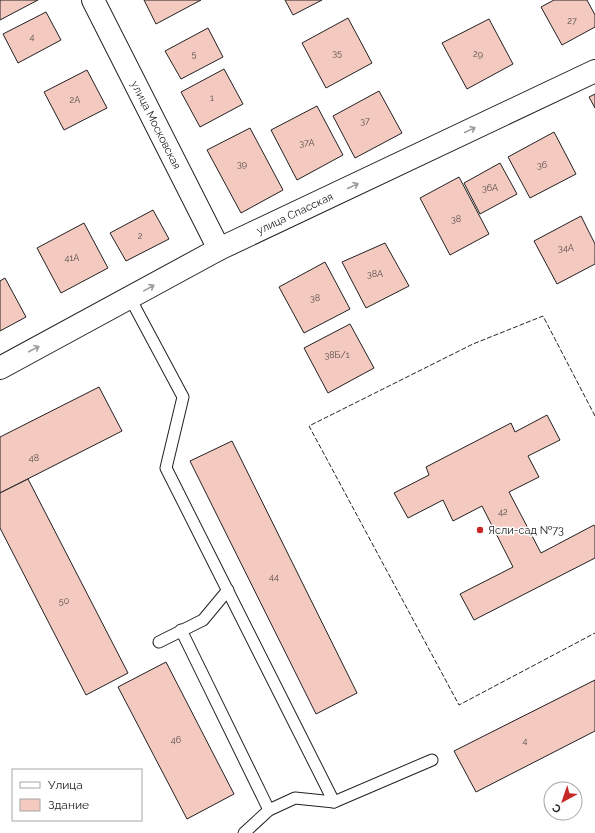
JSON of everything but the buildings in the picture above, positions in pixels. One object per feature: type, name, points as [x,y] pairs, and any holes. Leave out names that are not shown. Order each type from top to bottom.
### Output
[{"type":"street","name":"улица Московская","points":[[93,0],[219,249]]},
{"type":"street","name":"улица Спасская","points":[[0,368],[219,249],[595,71]]},
{"type":"lane","points":[[130,298],[183,398],[166,468],[334,802]]},
{"type":"lane","points":[[159,642],[203,620],[228,590]]},
{"type":"lane","points":[[181,630],[269,810]]},
{"type":"lane","points":[[244,833],[269,810],[295,798],[334,802],[432,760]]},
{"type":"fence","points":[[595,416],[543,316],[473,344],[309,426],[459,705],[595,633]]},
{"type":"place","name":"Ясли-сад №73","points":[[480,530]]}]
